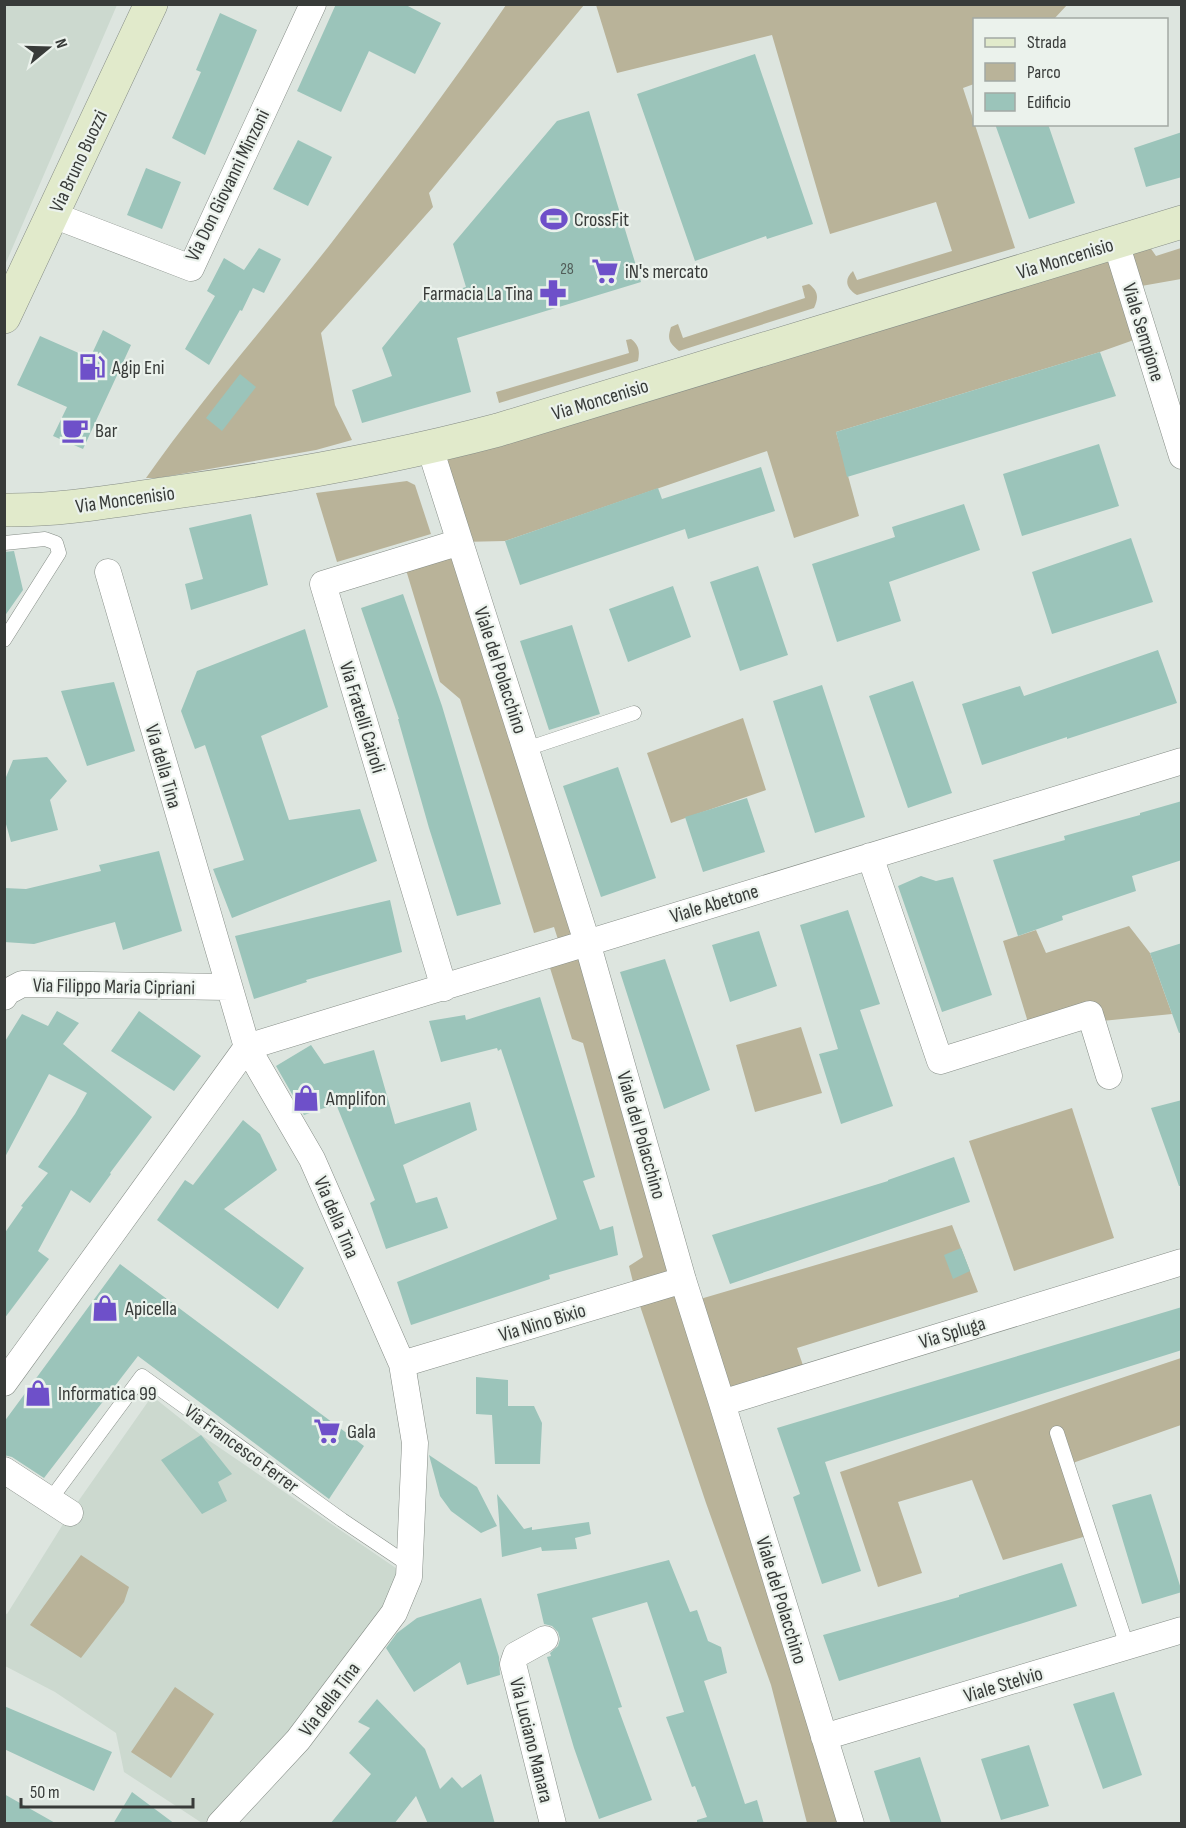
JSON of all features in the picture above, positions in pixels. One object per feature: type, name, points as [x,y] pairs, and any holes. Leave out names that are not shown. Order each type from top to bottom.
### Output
[{"type":"main road","name":"Via Bruno Buozzi","points":[[4,317],[151,4]]},
{"type":"main road","name":"Via Moncenisio","points":[[4,510],[53,509],[264,480],[430,448],[509,427],[1182,222]]},
{"type":"street","name":"Via Don Giovanni Minzoni","points":[[53,215],[191,268],[313,4]]},
{"type":"street","name":"Viale Sempione","points":[[1116,243],[1182,456]]},
{"type":"street","name":"Viale del Polacchino","points":[[430,448],[587,942],[683,1280],[851,1824]]},
{"type":"street","name":"Via Fratelli Cairoli","points":[[444,988],[323,584],[460,542]]},
{"type":"street","name":"Via della Tina","points":[[108,572],[247,1047],[312,1159],[402,1364],[415,1443],[409,1577],[394,1613],[298,1740],[220,1824]]},
{"type":"street","name":"Viale Abetone","points":[[247,1047],[1182,761]]},
{"type":"street","points":[[870,856],[940,1061],[1090,1014],[1109,1076]]},
{"type":"street","name":"Via Filippo Maria Cipriani","points":[[4,997],[7,992],[22,984],[229,987]]},
{"type":"street","points":[[4,1383],[247,1047]]},
{"type":"street","name":"Via Spluga","points":[[722,1403],[1182,1262]]},
{"type":"street","name":"Via Nino Bixio","points":[[402,1364],[683,1280]]},
{"type":"street","points":[[4,1470],[60,1507]]},
{"type":"street","name":"Viale Stelvio","points":[[825,1737],[1182,1630]]},
{"type":"street","name":"Via Luciano Manara","points":[[545,1639],[516,1655],[513,1664],[553,1824]]},
{"type":"lane","points":[[4,543],[45,539],[56,543],[59,554],[4,640]]},
{"type":"lane","points":[[526,749],[634,713]]},
{"type":"lane","name":"Via Francesco Ferrer","points":[[60,1507],[142,1376],[342,1520],[409,1565]]},
{"type":"lane","points":[[1057,1433],[1127,1646]]},
{"type":"shaded area","points":[[4,5],[117,5],[5,265]]},
{"type":"shaded area","points":[[152,1396],[201,1435],[409,1577],[220,1823],[202,1823],[124,1772],[116,1733],[55,1692],[5,1666],[4,1613],[7,1614],[70,1513]]},
{"type":"green space","points":[[506,5],[584,5],[429,193],[433,207],[321,333],[335,405],[352,440],[316,450],[158,478],[146,478],[213,389],[375,187]]},
{"type":"green space","points":[[596,5],[1067,5],[1055,18],[973,18],[973,84],[963,88],[973,119],[973,126],[975,126],[1015,248],[857,295],[851,290],[847,281],[853,271],[857,280],[952,251],[936,202],[830,234],[772,35],[617,73]]},
{"type":"green space","points":[[1141,234],[1156,256],[1181,248],[1181,279],[1130,288],[1145,336],[1100,352],[836,432],[859,516],[794,538],[767,451],[505,541],[461,542],[690,1302],[952,1225],[978,1292],[797,1348],[807,1377],[722,1403],[851,1823],[807,1823],[771,1685],[706,1503],[636,1294],[629,1266],[643,1257],[583,1043],[572,1039],[546,955],[561,949],[554,927],[534,933],[460,699],[440,682],[403,560],[460,542],[430,448]]},
{"type":"green space","points":[[809,284],[817,294],[814,308],[679,351],[670,340],[671,327],[678,324],[683,338],[805,298],[802,286]]},
{"type":"green space","points":[[631,339],[638,348],[638,361],[499,403],[496,392],[629,353],[626,340]]},
{"type":"green space","points":[[407,481],[415,485],[431,534],[337,562],[316,493]]},
{"type":"green space","points":[[743,718],[766,790],[671,823],[647,753]]},
{"type":"green space","points":[[1129,926],[1150,953],[1172,1014],[1092,1022],[1031,1032],[1003,941],[1036,930],[1046,953]]},
{"type":"green space","points":[[801,1027],[822,1093],[755,1112],[736,1045]]},
{"type":"green space","points":[[1072,1108],[1114,1238],[1014,1271],[969,1141]]},
{"type":"green space","points":[[1181,1358],[1181,1425],[1067,1465],[1090,1535],[1003,1560],[972,1480],[898,1502],[922,1573],[878,1587],[840,1472]]},
{"type":"green space","points":[[81,1555],[129,1587],[124,1602],[81,1658],[30,1625]]},
{"type":"green space","points":[[175,1687],[214,1714],[171,1778],[131,1752]]},
{"type":"building","points":[[336,4],[404,4],[441,23],[415,74],[369,51],[341,112],[297,91]]},
{"type":"building","points":[[220,13],[257,30],[205,155],[172,138],[201,72],[196,70]]},
{"type":"building","points":[[755,54],[813,224],[767,239],[766,236],[695,261],[637,94]]},
{"type":"building","points":[[589,111],[641,282],[457,338],[471,392],[362,423],[352,390],[392,376],[382,348],[420,301],[466,287],[453,244],[557,121]]},
{"type":"building","points":[[996,126],[1049,126],[1075,203],[1029,219]]},
{"type":"building","points":[[1182,132],[1182,177],[1146,187],[1134,148]]},
{"type":"building","points":[[298,140],[332,157],[308,206],[273,189]]},
{"type":"building","points":[[146,168],[181,182],[162,229],[127,215]]},
{"type":"building","points":[[259,248],[281,259],[264,293],[253,288],[242,311],[240,310],[209,365],[185,349],[215,296],[207,291],[224,258],[244,270]]},
{"type":"building","points":[[103,330],[131,345],[83,449],[53,436],[67,407],[17,385],[40,336],[90,358]]},
{"type":"building","points":[[1100,352],[1116,396],[847,477],[836,432]]},
{"type":"building","points":[[240,374],[256,387],[222,431],[206,418]]},
{"type":"building","points":[[1099,444],[1119,506],[1022,536],[1003,474]]},
{"type":"building","points":[[761,467],[775,511],[688,539],[685,529],[520,585],[505,541],[658,488],[662,499]]},
{"type":"building","points":[[964,504],[980,550],[889,582],[901,621],[837,642],[812,564],[895,537],[892,527]]},
{"type":"building","points":[[251,514],[268,585],[191,610],[185,584],[203,579],[189,528]]},
{"type":"building","points":[[1131,538],[1153,602],[1052,634],[1032,572]]},
{"type":"building","points":[[14,551],[23,590],[4,617],[4,552]]},
{"type":"building","points":[[758,566],[788,655],[740,671],[710,582]]},
{"type":"building","points":[[673,586],[691,637],[628,662],[609,609]]},
{"type":"building","points":[[403,594],[442,706],[501,904],[457,916],[429,828],[399,719],[361,608]]},
{"type":"building","points":[[572,625],[600,714],[549,730],[520,641]]},
{"type":"building","points":[[305,629],[328,707],[261,736],[289,820],[360,809],[377,861],[232,918],[213,869],[244,860],[205,745],[195,749],[181,711],[197,671]]},
{"type":"building","points":[[1158,650],[1177,703],[982,765],[962,704],[1020,686],[1024,696]]},
{"type":"building","points":[[913,681],[952,793],[908,808],[869,696]]},
{"type":"building","points":[[114,682],[135,751],[87,766],[61,691]]},
{"type":"building","points":[[822,685],[865,817],[815,833],[773,701]]},
{"type":"building","points":[[47,757],[67,781],[50,800],[58,830],[11,842],[4,817],[4,782],[13,760]]},
{"type":"building","points":[[618,767],[656,878],[601,897],[563,786]]},
{"type":"building","points":[[747,798],[765,852],[703,872],[685,817]]},
{"type":"building","points":[[1182,801],[1182,860],[1132,876],[1136,891],[1062,916],[1063,920],[1018,936],[993,860],[1065,840],[1064,836]]},
{"type":"building","points":[[159,851],[182,931],[123,950],[115,922],[34,944],[4,942],[4,888],[26,889],[101,871],[99,865]]},
{"type":"building","points":[[921,876],[936,881],[953,877],[992,995],[942,1012],[898,886]]},
{"type":"building","points":[[390,900],[402,952],[306,980],[307,982],[254,999],[235,936]]},
{"type":"building","points":[[848,910],[880,1004],[860,1010],[893,1106],[841,1124],[819,1054],[838,1049],[800,925]]},
{"type":"building","points":[[759,931],[777,986],[730,1002],[712,945]]},
{"type":"building","points":[[1182,943],[1182,1032],[1179,1033],[1150,953]]},
{"type":"building","points":[[665,959],[710,1090],[664,1109],[620,972]]},
{"type":"building","points":[[540,997],[595,1177],[583,1181],[600,1230],[613,1226],[618,1255],[549,1275],[550,1279],[411,1325],[397,1282],[557,1219],[501,1049],[498,1051],[497,1048],[441,1062],[429,1021],[465,1015],[466,1020]]},
{"type":"building","points":[[57,1011],[79,1023],[63,1044],[152,1117],[90,1203],[71,1190],[38,1251],[49,1259],[4,1319],[4,1234],[23,1207],[21,1206],[48,1173],[38,1167],[87,1093],[49,1074],[4,1159],[4,1043],[22,1014],[48,1026]]},
{"type":"building","points":[[139,1011],[201,1056],[174,1091],[111,1051]]},
{"type":"building","points":[[311,1045],[324,1064],[374,1050],[395,1124],[470,1102],[477,1130],[403,1165],[416,1203],[437,1197],[448,1228],[386,1249],[370,1203],[375,1200],[336,1104],[304,1115],[276,1066]]},
{"type":"building","points":[[1182,1100],[1182,1186],[1179,1186],[1151,1108]]},
{"type":"building","points":[[243,1120],[260,1134],[277,1170],[224,1209],[304,1268],[278,1309],[157,1220],[185,1180],[193,1185]]},
{"type":"building","points":[[954,1157],[970,1202],[730,1284],[712,1235],[888,1181]]},
{"type":"building","points":[[961,1248],[970,1271],[953,1279],[944,1255]]},
{"type":"building","points":[[120,1264],[364,1446],[329,1499],[138,1356],[44,1478],[12,1457],[4,1455],[4,1422]]},
{"type":"building","points":[[1182,1307],[1182,1350],[825,1462],[861,1571],[822,1584],[793,1497],[800,1494],[777,1428]]},
{"type":"building","points":[[476,1377],[508,1380],[508,1406],[534,1406],[542,1423],[540,1464],[495,1464],[492,1415],[476,1414]]},
{"type":"building","points":[[201,1435],[232,1474],[218,1482],[227,1501],[202,1514],[161,1460]]},
{"type":"building","points":[[429,1455],[477,1487],[497,1526],[481,1533],[451,1511],[440,1496]]},
{"type":"building","points":[[497,1494],[524,1529],[532,1527],[532,1530],[589,1522],[591,1534],[575,1538],[577,1549],[542,1551],[541,1547],[502,1557]]},
{"type":"building","points":[[1151,1494],[1182,1592],[1142,1604],[1112,1505]]},
{"type":"building","points":[[669,1560],[690,1612],[697,1610],[708,1641],[721,1647],[727,1673],[704,1681],[745,1804],[757,1800],[764,1824],[697,1824],[697,1820],[707,1817],[695,1786],[692,1787],[666,1717],[684,1712],[647,1602],[592,1618],[622,1707],[618,1708],[652,1800],[599,1819],[574,1748],[547,1657],[551,1656],[550,1653],[558,1646],[560,1639],[558,1632],[552,1626],[544,1624],[537,1594]]},
{"type":"building","points":[[1062,1563],[1077,1606],[839,1681],[823,1635],[959,1597],[959,1595]]},
{"type":"building","points":[[481,1598],[499,1657],[500,1675],[467,1685],[460,1662],[414,1692],[386,1648],[397,1633],[417,1618]]},
{"type":"building","points":[[1114,1692],[1142,1775],[1103,1789],[1073,1704]]},
{"type":"building","points":[[377,1699],[425,1749],[440,1789],[452,1777],[462,1788],[481,1774],[495,1824],[428,1824],[416,1796],[394,1824],[330,1824],[371,1774],[349,1753],[370,1728],[358,1722]]},
{"type":"building","points":[[4,1706],[112,1752],[94,1791],[4,1749]]},
{"type":"building","points":[[1029,1745],[1049,1806],[1001,1820],[981,1759]]},
{"type":"building","points":[[920,1757],[942,1824],[891,1824],[874,1771]]},
{"type":"building","points":[[132,1792],[175,1824],[113,1824]]},
{"type":"building","points":[[4,1794],[57,1824],[4,1824]]},
{"type":"place","name":"CrossFit","points":[[554,219]]},
{"type":"place","name":"iN's mercato","points":[[605,271]]},
{"type":"place","name":"Farmacia La Tina","points":[[553,293]]},
{"type":"place","name":"Agip Eni","points":[[92,367]]},
{"type":"place","name":"Bar","points":[[75,430]]},
{"type":"place","name":"Amplifon","points":[[306,1098]]},
{"type":"place","name":"Apicella","points":[[105,1308]]},
{"type":"place","name":"Informatica 99","points":[[38,1393]]},
{"type":"place","name":"Gala","points":[[327,1431]]}]
